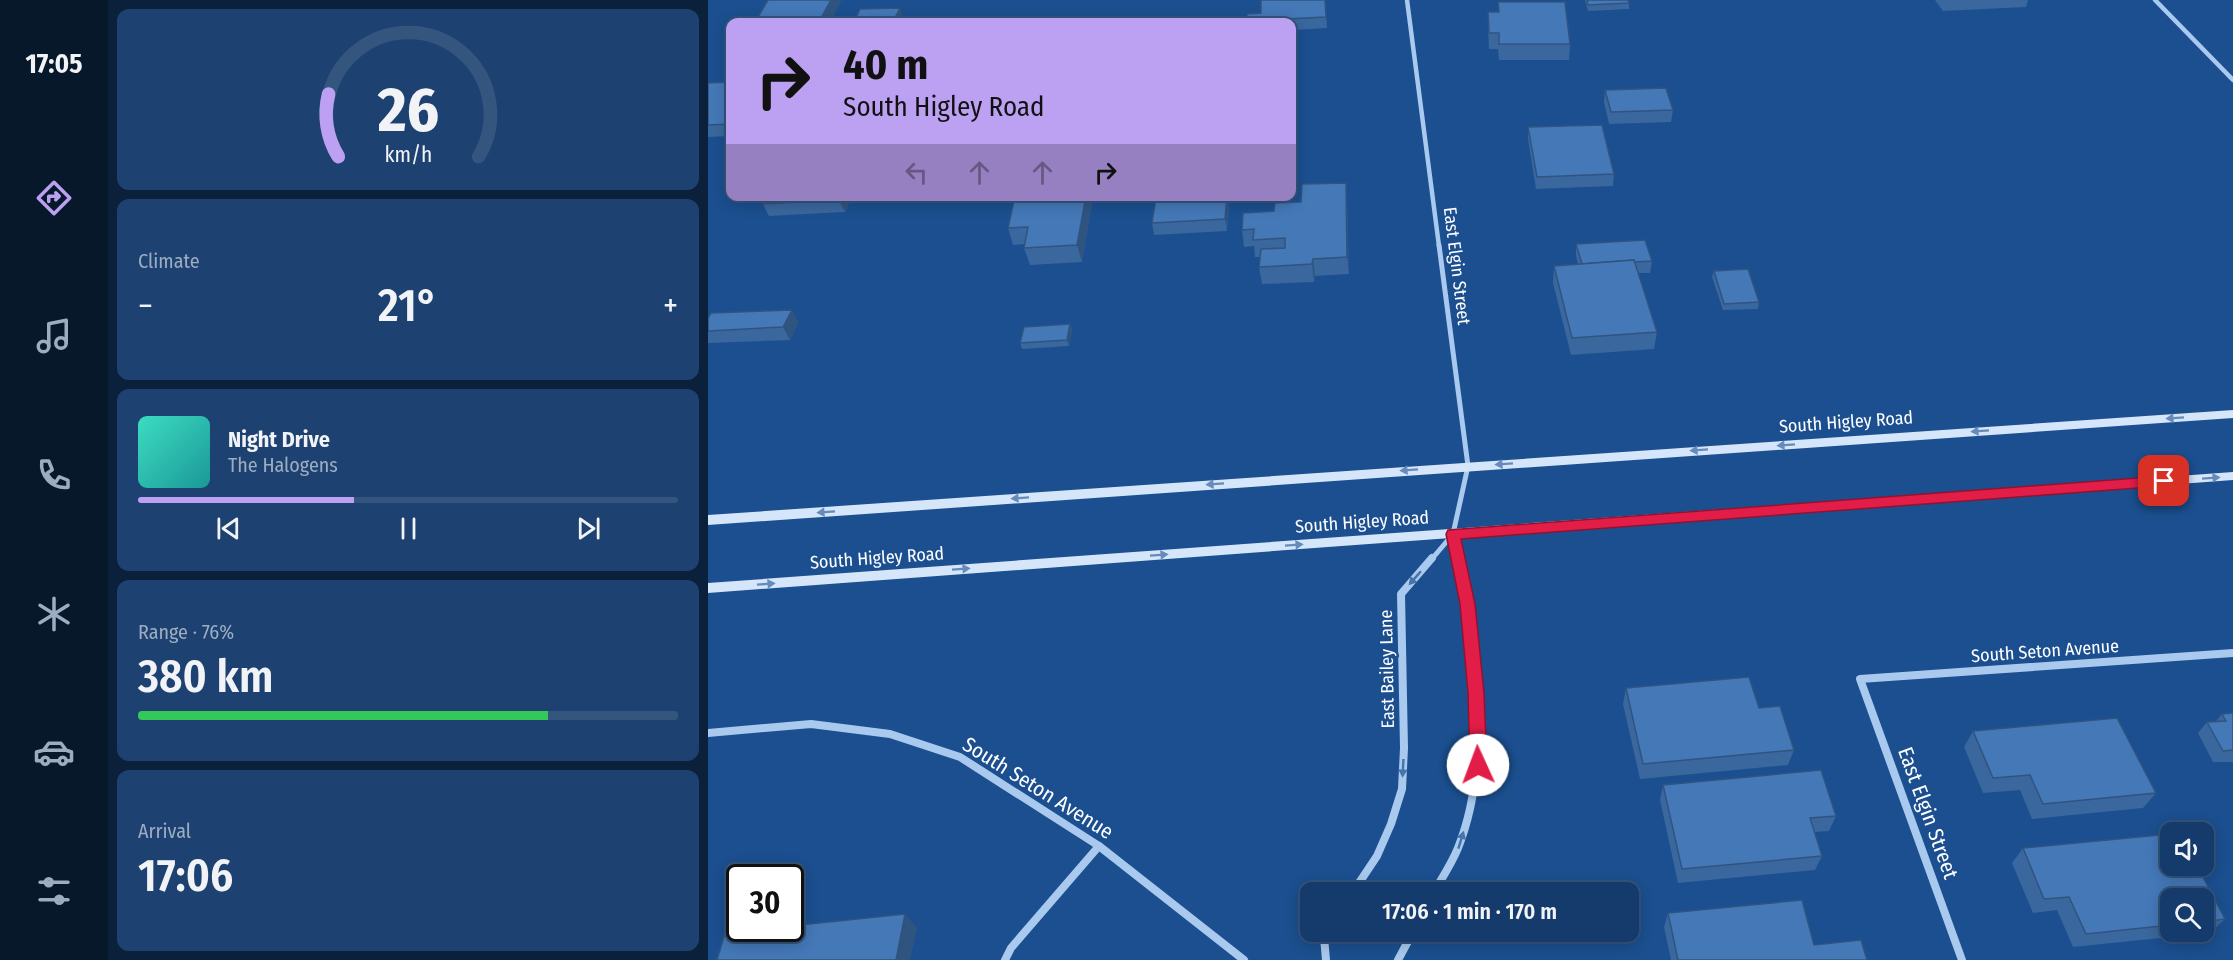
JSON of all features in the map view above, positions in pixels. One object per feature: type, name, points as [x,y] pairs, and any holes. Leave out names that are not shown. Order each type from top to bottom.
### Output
[{"type":"main road","name":"South Higley Road","points":[[708,520],[2233,414]]},
{"type":"main road","name":"South Higley Road","points":[[708,588],[2233,476]]},
{"type":"street","name":"East Elgin Street","points":[[1407,0],[1468,466],[1453,534]]},
{"type":"street","points":[[2155,0],[2233,80]]},
{"type":"street","points":[[1440,882],[1458,849],[1471,806],[1478,765],[1476,693],[1467,604],[1453,534]]},
{"type":"street","name":"East Bailey Lane","points":[[1359,882],[1382,846],[1402,789],[1404,748],[1401,594],[1453,534]]},
{"type":"street","name":"South Seton Avenue","points":[[1860,679],[2233,652]]},
{"type":"street","name":"East Elgin Street","points":[[1860,679],[1962,960]]},
{"type":"street","name":"South Seton Avenue","points":[[708,733],[810,724],[890,734],[960,757],[1099,846],[1244,960]]},
{"type":"street","points":[[1005,960],[1011,948],[1099,846]]},
{"type":"street","points":[[1324,942],[1326,960]]},
{"type":"street","points":[[1398,960],[1408,942]]},
{"type":"building","points":[[768,0],[831,0],[821,18],[757,18]]},
{"type":"building","points":[[1261,0],[1325,0],[1326,17],[1247,18],[1247,14],[1261,13]]},
{"type":"building","points":[[1587,0],[1628,0],[1629,3],[1588,5]]},
{"type":"building","points":[[1498,2],[1565,2],[1570,44],[1499,44],[1499,33],[1489,33],[1488,12],[1499,12]]},
{"type":"building","points":[[900,8],[895,18],[856,18],[860,9]]},
{"type":"building","points":[[726,82],[726,124],[708,125],[708,83]]},
{"type":"building","points":[[1666,88],[1673,110],[1611,112],[1605,90]]},
{"type":"building","points":[[1602,125],[1614,174],[1537,177],[1528,127]]},
{"type":"building","points":[[1346,183],[1347,257],[1313,259],[1312,264],[1259,267],[1261,249],[1285,248],[1285,238],[1253,240],[1254,229],[1242,230],[1243,213],[1274,211],[1275,203],[1301,202],[1302,184]]},
{"type":"building","points":[[764,201],[820,201],[763,204]]},
{"type":"building","points":[[1014,201],[1085,201],[1077,245],[1024,248],[1028,227],[1008,228]]},
{"type":"building","points":[[1156,201],[1227,201],[1225,219],[1152,223]]},
{"type":"building","points":[[1645,240],[1652,261],[1582,264],[1576,244]]},
{"type":"building","points":[[1634,260],[1657,332],[1572,338],[1554,266]]},
{"type":"building","points":[[1748,269],[1759,302],[1724,304],[1714,271]]},
{"type":"building","points":[[792,310],[783,327],[708,331],[708,318],[711,313]]},
{"type":"building","points":[[1070,324],[1067,340],[1020,343],[1024,327]]},
{"type":"building","points":[[1749,677],[1759,708],[1780,706],[1794,750],[1643,764],[1626,688]]},
{"type":"building","points":[[2233,713],[2233,750],[2223,751],[2207,722],[2226,721],[2222,714]]},
{"type":"building","points":[[2117,718],[2156,793],[2043,804],[2030,775],[1993,778],[1973,731]]},
{"type":"building","points":[[1821,770],[1836,816],[1810,818],[1822,856],[1682,869],[1663,785]]},
{"type":"building","points":[[2160,835],[2160,876],[2202,876],[2209,888],[2160,888],[2160,926],[2086,934],[2069,897],[2044,899],[2023,848]]},
{"type":"building","points":[[2214,898],[2225,919],[2214,921]]},
{"type":"building","points":[[1802,900],[1814,945],[1861,940],[1867,960],[1678,960],[1668,913]]},
{"type":"building","points":[[905,914],[896,960],[717,960],[725,933],[726,942],[804,942],[804,925]]},
{"type":"route","points":[[1478,765],[1476,693],[1467,604],[1453,534],[2164,481]]}]
